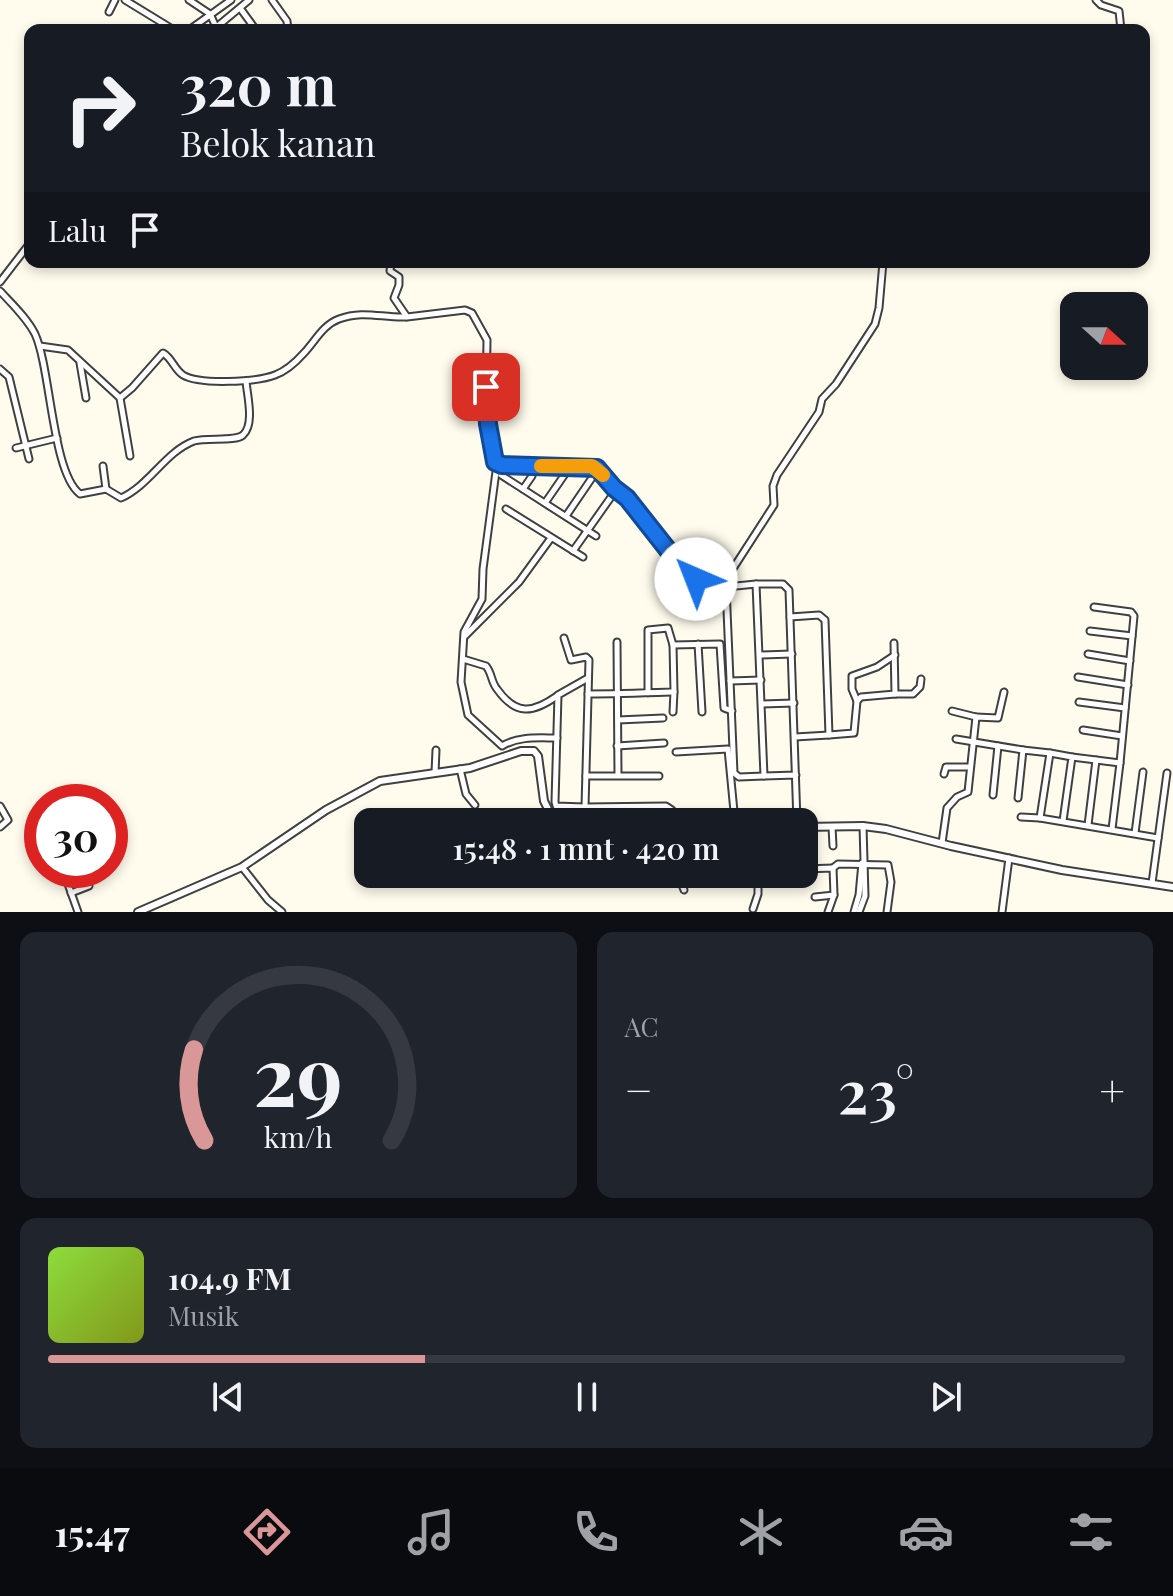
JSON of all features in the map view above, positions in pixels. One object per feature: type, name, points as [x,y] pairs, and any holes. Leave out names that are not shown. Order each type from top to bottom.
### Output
[{"type":"street","points":[[109,12],[115,0]]},
{"type":"street","points":[[125,0],[164,24]]},
{"type":"street","points":[[189,0],[214,24]]},
{"type":"street","points":[[214,24],[231,0]]},
{"type":"street","points":[[214,24],[249,0]]},
{"type":"street","points":[[272,0],[287,24]]},
{"type":"street","points":[[1096,0],[1119,11],[1120,24]]},
{"type":"street","points":[[240,7],[252,24]]},
{"type":"street","points":[[0,282],[24,251]]},
{"type":"street","points":[[390,268],[399,277],[394,298],[407,317]]},
{"type":"street","points":[[796,775],[735,775],[729,577],[774,505],[773,486],[777,475],[819,412],[822,399],[836,384],[878,316],[882,268]]},
{"type":"street","points":[[0,291],[31,328],[39,346],[57,438],[69,483],[77,493],[106,489],[121,498],[139,487],[186,445],[205,438],[239,438],[244,435],[249,422],[246,381]]},
{"type":"street","points":[[120,398],[164,353],[183,374],[191,378],[246,381],[274,376],[290,367],[326,326],[339,319],[367,313],[390,318],[465,310],[472,313],[487,340],[488,424],[492,455],[497,464],[482,599],[466,626],[461,682],[465,709],[472,720],[502,746],[507,756]]},
{"type":"street","points":[[39,346],[65,348],[120,398],[130,456]]},
{"type":"street","points":[[80,362],[86,398]]},
{"type":"street","points":[[0,369],[9,377],[29,459]]},
{"type":"street","points":[[16,448],[57,438]]},
{"type":"street","points":[[497,464],[598,469],[623,493],[668,550],[706,587],[788,586],[797,808]]},
{"type":"street","points":[[103,466],[106,489]]},
{"type":"street","points":[[545,503],[565,474],[564,466]]},
{"type":"street","points":[[566,516],[598,469]]},
{"type":"street","points":[[501,475],[596,536]]},
{"type":"street","points":[[523,489],[532,476]]},
{"type":"street","points":[[573,551],[616,489]]},
{"type":"street","points":[[506,509],[583,557]]},
{"type":"street","points":[[463,638],[519,582],[551,538]]},
{"type":"street","points":[[756,584],[764,776]]},
{"type":"street","points":[[1094,607],[1133,613],[1112,830]]},
{"type":"street","points":[[790,617],[819,615],[825,620],[829,735]]},
{"type":"street","points":[[648,693],[648,629],[668,628],[673,645],[673,712]]},
{"type":"street","points":[[1090,631],[1132,636]]},
{"type":"street","points":[[564,638],[571,660],[588,658],[585,807]]},
{"type":"street","points":[[617,642],[618,775]]},
{"type":"street","points":[[894,643],[895,694]]},
{"type":"street","points":[[698,644],[702,712]]},
{"type":"street","points":[[673,645],[720,644],[724,708],[732,711]]},
{"type":"street","points":[[760,655],[792,654]]},
{"type":"street","points":[[1088,654],[1130,661]]},
{"type":"street","points":[[795,737],[854,733],[857,701],[852,689],[852,676],[877,667],[895,655]]},
{"type":"street","points":[[462,659],[486,666],[495,688],[514,706],[534,710],[589,677]]},
{"type":"street","points":[[1078,677],[1128,685]]},
{"type":"street","points":[[857,701],[861,697],[913,694],[920,687],[921,679]]},
{"type":"street","points":[[730,681],[761,680]]},
{"type":"street","points":[[588,694],[674,692]]},
{"type":"street","points":[[952,711],[998,718],[1004,692]]},
{"type":"street","points":[[558,695],[555,804],[561,808],[669,808]]},
{"type":"street","points":[[1079,702],[1125,708]]},
{"type":"street","points":[[762,704],[794,703]]},
{"type":"street","points":[[942,843],[947,808],[957,797],[968,792],[976,717]]},
{"type":"street","points":[[618,720],[663,718]]},
{"type":"street","points":[[1083,730],[1122,736]]},
{"type":"street","points":[[502,746],[528,737],[557,738]]},
{"type":"street","points":[[956,739],[1120,763]]},
{"type":"street","points":[[617,746],[664,743]]},
{"type":"street","points":[[993,795],[998,746]]},
{"type":"street","points":[[676,752],[727,748],[733,808]]},
{"type":"street","points":[[435,773],[436,750]]},
{"type":"street","points":[[1018,798],[1023,750]]},
{"type":"street","points":[[138,912],[242,867],[326,810],[369,785],[394,777],[488,764],[521,751],[536,752],[546,808]]},
{"type":"street","points":[[1040,818],[1050,753]]},
{"type":"street","points":[[484,756],[488,764]]},
{"type":"street","points":[[1063,821],[1072,757]]},
{"type":"street","points":[[1088,825],[1096,760]]},
{"type":"street","points":[[944,774],[946,767],[970,767]]},
{"type":"street","points":[[460,769],[466,794],[475,805]]},
{"type":"street","points":[[1135,833],[1143,772]]},
{"type":"street","points":[[1152,883],[1167,773]]},
{"type":"street","points":[[586,776],[659,776]]},
{"type":"street","points":[[0,806],[8,820],[0,827]]},
{"type":"street","points":[[1021,817],[1063,821],[1158,838]]},
{"type":"street","points":[[856,912],[862,895],[863,826]]},
{"type":"street","points":[[818,827],[886,829],[1062,870],[1173,887]]},
{"type":"street","points":[[832,827],[833,846]]},
{"type":"street","points":[[1002,912],[1009,858]]},
{"type":"street","points":[[818,869],[833,868],[838,864],[886,864],[890,867],[887,912]]},
{"type":"street","points":[[242,867],[268,900],[282,912]]},
{"type":"street","points":[[828,912],[834,895],[833,868]]},
{"type":"street","points":[[69,888],[78,912]]},
{"type":"street","points":[[71,893],[84,888]]},
{"type":"street","points":[[753,909],[758,888]]},
{"type":"street","points":[[815,897],[834,895]]},
{"type":"slow traffic","points":[[541,466],[592,466],[603,475]]},
{"type":"route","points":[[486,387],[492,455],[497,464],[597,468],[614,488],[623,493],[668,550],[696,579]]}]
